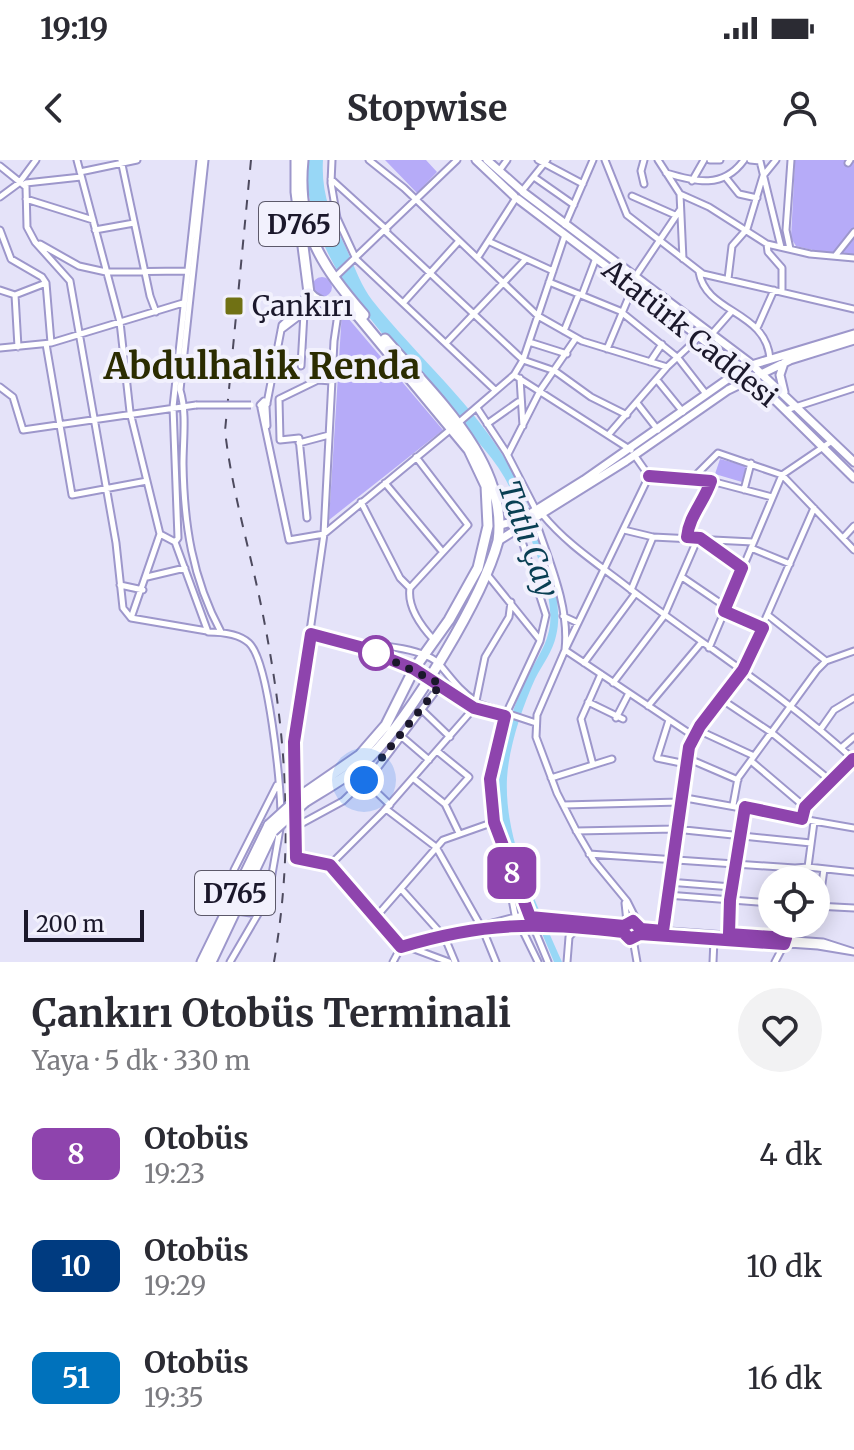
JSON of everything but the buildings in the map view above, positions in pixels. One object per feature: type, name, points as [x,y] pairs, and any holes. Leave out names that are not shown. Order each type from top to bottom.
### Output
[{"type":"highway","name":"D765","points":[[296,160],[296,192],[308,289]]},
{"type":"highway","name":"D765","points":[[303,160],[306,219],[317,253],[489,471],[497,495],[500,525],[498,541],[485,572],[429,677],[368,758],[303,798]]},
{"type":"highway","points":[[324,273],[335,277],[333,297],[319,301],[308,289],[314,276],[324,273]]},
{"type":"highway","name":"D765","points":[[202,962],[271,828],[303,798],[370,745],[401,701],[414,669],[449,620],[485,549],[488,517],[486,486],[455,425],[358,316],[339,306],[319,301]]},
{"type":"highway","name":"D765","points":[[211,962],[235,911],[240,892]]},
{"type":"main road","name":"Atatürk Caddesi","points":[[476,160],[634,282],[752,364],[854,462]]},
{"type":"main road","name":"Atatürk Caddesi","points":[[487,160],[519,194]]},
{"type":"main road","name":"Atatürk Caddesi","points":[[565,230],[596,258],[634,282],[726,357],[744,382],[764,392],[786,410],[854,478]]},
{"type":"main road","points":[[633,453],[658,430],[752,364],[854,334]]},
{"type":"main road","points":[[498,541],[711,400],[784,363],[854,341]]},
{"type":"main road","points":[[784,363],[780,382],[786,397]]},
{"type":"main road","points":[[500,525],[520,525]]},
{"type":"street","points":[[0,197],[19,183],[36,160]]},
{"type":"street","points":[[77,160],[120,322],[130,412],[160,534],[131,618]]},
{"type":"street","points":[[137,160],[26,183],[27,227],[35,242],[70,281],[106,488],[123,608],[131,618],[242,638],[257,655],[279,782],[281,835],[270,889],[230,962]]},
{"type":"street","points":[[202,160],[186,271],[180,390],[185,405],[183,491],[188,542],[221,632]]},
{"type":"street","points":[[202,160],[173,407],[178,550],[208,632]]},
{"type":"street","points":[[332,160],[331,179],[337,218],[354,260],[404,302],[495,390]]},
{"type":"street","points":[[369,160],[478,257],[538,316],[576,338],[667,367]]},
{"type":"street","points":[[335,277],[457,160]]},
{"type":"street","points":[[499,171],[507,160]]},
{"type":"street","points":[[538,160],[583,184]]},
{"type":"street","points":[[523,426],[517,376],[565,230],[593,160]]},
{"type":"street","points":[[605,160],[627,215],[699,271],[854,309]]},
{"type":"street","points":[[644,160],[641,171],[644,184]]},
{"type":"street","points":[[658,160],[680,194],[767,244],[854,258]]},
{"type":"street","points":[[692,181],[704,160]]},
{"type":"street","points":[[710,160],[720,160]]},
{"type":"street","points":[[665,173],[692,181],[727,179],[747,160],[760,161],[781,247]]},
{"type":"street","points":[[728,279],[732,246],[745,231],[763,176],[776,160]]},
{"type":"street","points":[[790,249],[786,230],[792,160]]},
{"type":"street","points":[[121,161],[156,312]]},
{"type":"street","points":[[478,257],[519,194],[546,162]]},
{"type":"street","points":[[0,166],[26,187]]},
{"type":"street","points":[[534,177],[574,205]]},
{"type":"street","points":[[331,179],[523,360],[555,371],[591,397],[627,415]]},
{"type":"street","points":[[727,179],[739,194],[757,198]]},
{"type":"street","points":[[680,194],[678,214],[683,259]]},
{"type":"street","points":[[632,196],[678,214]]},
{"type":"street","points":[[26,199],[93,220]]},
{"type":"street","points":[[607,349],[634,282],[658,240],[678,214]]},
{"type":"street","points":[[95,230],[134,223]]},
{"type":"street","points":[[0,230],[11,259],[42,277],[46,283],[49,344],[72,495],[147,481]]},
{"type":"street","points":[[835,256],[854,232]]},
{"type":"street","points":[[404,302],[459,241]]},
{"type":"street","points":[[35,242],[79,266],[106,272],[144,269],[186,271]]},
{"type":"street","points":[[490,242],[553,271]]},
{"type":"street","points":[[767,244],[768,252],[782,268],[782,292]]},
{"type":"street","points":[[564,331],[596,258]]},
{"type":"street","points":[[447,342],[525,260]]},
{"type":"street","points":[[699,271],[710,293],[758,326],[770,348],[770,359]]},
{"type":"street","points":[[549,282],[620,311],[678,358],[707,395]]},
{"type":"street","points":[[0,290],[15,295],[46,283]]},
{"type":"street","points":[[308,289],[301,306],[280,330],[271,383],[263,405],[289,540],[324,534],[495,390],[517,376]]},
{"type":"street","points":[[758,326],[774,290]]},
{"type":"street","points":[[15,295],[18,347]]},
{"type":"street","points":[[280,330],[319,301]]},
{"type":"street","points":[[0,348],[49,344],[186,303]]},
{"type":"street","points":[[301,306],[304,313],[301,366]]},
{"type":"street","points":[[339,306],[324,534],[294,742],[296,858],[330,865],[403,947],[449,962]]},
{"type":"street","points":[[711,336],[732,311]]},
{"type":"street","points":[[609,434],[667,367],[700,337]]},
{"type":"street","points":[[508,454],[541,389],[576,338]]},
{"type":"street","points":[[529,342],[567,354]]},
{"type":"street","points":[[650,362],[662,344]]},
{"type":"street","points":[[517,376],[609,434],[633,453],[649,476]]},
{"type":"street","points":[[307,518],[299,438],[280,440],[279,399],[318,380],[332,381]]},
{"type":"street","points":[[657,380],[683,412]]},
{"type":"street","points":[[0,387],[13,397],[23,430],[185,405],[263,405]]},
{"type":"street","points":[[786,410],[854,388]]},
{"type":"street","points":[[487,424],[519,402]]},
{"type":"street","points":[[637,403],[658,430]]},
{"type":"street","points":[[474,410],[508,454],[536,515],[563,616],[565,650]]},
{"type":"street","points":[[299,443],[329,435]]},
{"type":"street","points":[[709,648],[782,475],[832,441]]},
{"type":"street","points":[[692,479],[718,453],[782,475],[854,550]]},
{"type":"street","points":[[416,457],[468,525],[441,550],[410,588],[408,599],[423,628],[434,640]]},
{"type":"street","points":[[744,490],[751,463]]},
{"type":"street","points":[[649,476],[711,481],[772,497]]},
{"type":"street","points":[[640,929],[576,831],[551,778],[536,737],[536,723],[565,650],[649,476]]},
{"type":"street","points":[[687,537],[688,521],[704,501],[711,481]]},
{"type":"street","points":[[385,483],[441,550]]},
{"type":"street","points":[[361,502],[400,578],[410,588]]},
{"type":"street","points":[[663,931],[675,829],[687,761],[695,737],[743,670],[814,508]]},
{"type":"street","points":[[536,515],[566,542],[664,616],[792,706],[853,759],[805,807],[802,819]]},
{"type":"street","points":[[520,525],[546,615],[540,641],[505,715],[490,779],[494,822],[517,919],[538,962]]},
{"type":"street","points":[[843,538],[854,526]]},
{"type":"street","points":[[624,530],[653,537],[687,537],[752,545],[790,564]]},
{"type":"street","points":[[160,534],[188,542]]},
{"type":"street","points":[[584,663],[633,592],[653,537]]},
{"type":"street","points":[[699,538],[742,568]]},
{"type":"street","points":[[613,683],[664,616],[699,538]]},
{"type":"street","points":[[178,550],[184,550],[188,542]]},
{"type":"street","points":[[147,577],[185,568]]},
{"type":"street","points":[[485,572],[540,641]]},
{"type":"street","points":[[682,577],[725,609],[763,628]]},
{"type":"street","points":[[120,585],[143,590]]},
{"type":"street","points":[[330,865],[388,807],[475,705],[485,657],[509,617],[511,602]]},
{"type":"street","points":[[563,616],[578,623]]},
{"type":"street","points":[[769,616],[826,661]]},
{"type":"street","points":[[311,634],[360,647],[414,669],[475,705],[536,723]]},
{"type":"street","points":[[648,706],[701,643]]},
{"type":"street","points":[[360,647],[423,655],[438,663],[449,680],[475,705]]},
{"type":"street","points":[[565,650],[695,737]]},
{"type":"street","points":[[733,805],[738,780],[826,661],[854,651]]},
{"type":"street","points":[[593,765],[581,723],[601,674]]},
{"type":"street","points":[[297,826],[343,801],[401,736],[441,684]]},
{"type":"street","points":[[588,702],[619,718],[629,693]]},
{"type":"street","points":[[820,730],[834,710],[854,698]]},
{"type":"street","points":[[721,699],[772,733],[831,781]]},
{"type":"street","points":[[422,710],[450,737]]},
{"type":"street","points":[[669,720],[657,758],[687,761],[738,780]]},
{"type":"street","points":[[698,730],[753,759],[805,807]]},
{"type":"street","points":[[401,736],[429,760]]},
{"type":"street","points":[[841,748],[854,737]]},
{"type":"street","points":[[437,751],[469,777],[445,804]]},
{"type":"street","points":[[551,778],[612,759]]},
{"type":"street","points":[[413,778],[445,804],[459,833]]},
{"type":"street","points":[[364,780],[388,807],[436,847],[496,962]]},
{"type":"street","points":[[258,914],[240,892],[234,870],[279,782]]},
{"type":"street","points":[[563,805],[680,800],[733,805],[850,827],[854,819]]},
{"type":"street","points":[[729,934],[730,900],[745,807]]},
{"type":"street","points":[[376,917],[436,847],[459,833],[494,822]]},
{"type":"street","points":[[808,866],[814,822]]},
{"type":"street","points":[[576,831],[675,829],[811,843]]},
{"type":"street","points":[[503,853],[548,962]]},
{"type":"street","points":[[589,854],[771,866]]},
{"type":"street","points":[[830,870],[854,872]]},
{"type":"street","points":[[668,882],[732,887]]},
{"type":"street","points":[[614,885],[628,912],[625,927],[633,939],[637,962]]},
{"type":"street","points":[[402,890],[442,934],[455,962]]},
{"type":"street","points":[[667,895],[758,902]]},
{"type":"street","points":[[830,907],[854,908]]},
{"type":"street","points":[[235,911],[258,914]]},
{"type":"street","points":[[481,929],[517,919],[625,927],[714,940],[785,941]]},
{"type":"street","points":[[393,962],[403,947],[442,934],[520,926],[528,928],[533,920]]},
{"type":"street","points":[[546,921],[578,926],[625,927]]},
{"type":"street","points":[[561,924],[569,937],[568,962]]},
{"type":"street","points":[[569,937],[578,926]]},
{"type":"street","points":[[640,929],[729,934],[854,952]]},
{"type":"street","points":[[633,939],[640,929]]},
{"type":"street","points":[[775,962],[786,938]]},
{"type":"street","points":[[713,962],[714,940]]},
{"type":"shaded area","points":[[385,160],[426,160],[437,172],[417,193]]},
{"type":"shaded area","points":[[795,160],[854,160],[854,254],[833,255],[796,246],[791,238]]},
{"type":"shaded area","points":[[322,277],[329,280],[332,287],[329,294],[322,297],[315,294],[312,287],[315,280]]},
{"type":"shaded area","points":[[342,311],[443,430],[329,520]]},
{"type":"shaded area","points":[[720,459],[746,466],[742,482],[715,474]]},
{"type":"water","points":[[307,160],[323,160],[325,194],[331,215],[368,294],[457,395],[496,445],[513,472],[544,550],[558,604],[556,636],[530,690],[517,727],[508,766],[507,802],[516,849],[562,962],[554,962],[518,878],[504,835],[498,791],[500,761],[511,716],[549,632],[548,595],[539,560],[509,485],[495,463],[379,330],[335,267],[319,233],[309,197]]},
{"type":"railway","points":[[251,160],[225,431],[270,654],[282,742],[286,829],[274,962]]},
{"type":"bus line","name":"8","points":[[649,476],[711,481],[704,501],[688,521],[687,537],[700,538],[742,568],[724,611],[763,628],[743,670],[700,726],[689,747],[663,931],[641,929],[633,921],[624,926],[530,917],[503,853],[494,822],[490,779],[505,716],[474,708],[414,669],[360,647],[311,634],[294,742],[296,858],[330,865],[401,947],[442,934],[479,928],[509,925],[525,929],[532,924],[550,923],[623,932],[630,939],[636,939],[640,934],[784,944],[786,938],[729,934],[730,900],[745,807],[802,819],[805,807],[853,759]]},
{"type":"place","name":"Çankırı","points":[[234,306]]},
{"type":"district","name":"Abdulhalik Renda","points":[[262,366]]},
{"type":"route","points":[[364,780],[379,766],[441,684],[376,653]]},
{"type":"water label","name":"Tatlı Çay","points":[[529,539]]}]
